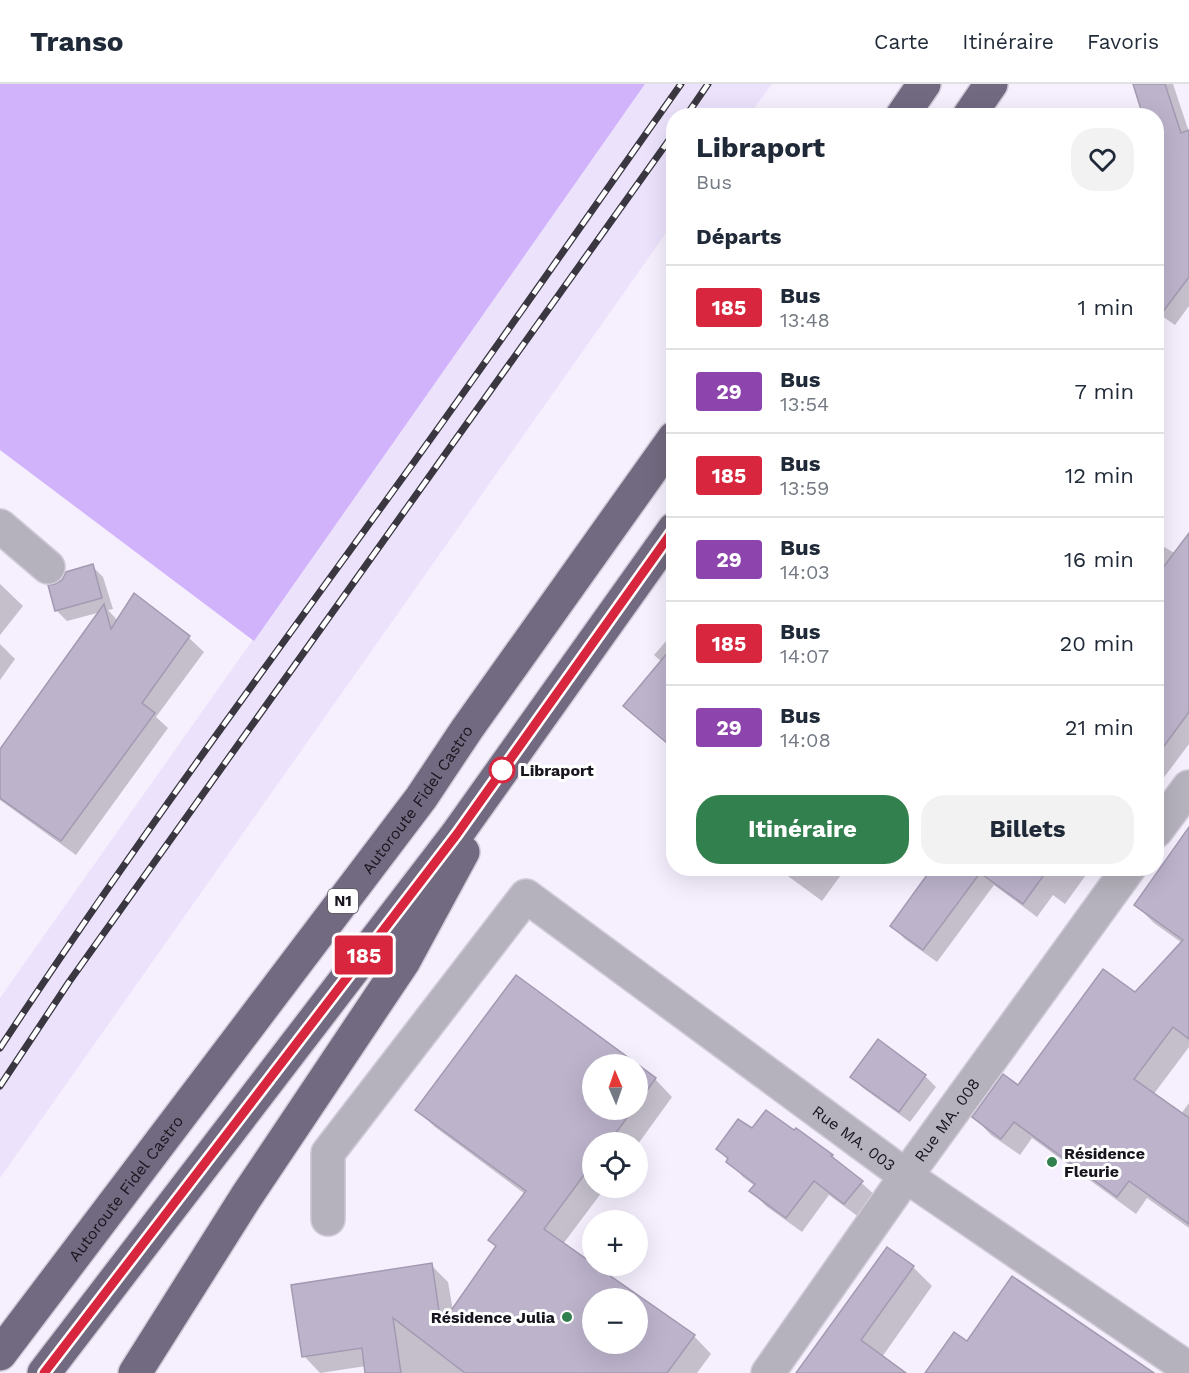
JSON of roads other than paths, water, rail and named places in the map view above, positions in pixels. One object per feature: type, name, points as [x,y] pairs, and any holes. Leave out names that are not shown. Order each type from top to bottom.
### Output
[{"type":"highway","points":[[908,108],[924,84]]},
{"type":"highway","points":[[974,108],[991,84]]},
{"type":"highway","name":"Autoroute Fidel Castro","points":[[0,1354],[421,798],[467,729],[666,449]]},
{"type":"highway","points":[[44,1373],[457,834],[666,540]]},
{"type":"highway","points":[[135,1373],[246,1197],[404,961],[529,731]]},
{"type":"street","points":[[0,526],[48,567]]},
{"type":"street","points":[[1164,821],[1189,788]]},
{"type":"street","name":"Rue MA. 008","points":[[768,1373],[906,1176],[1123,876]]},
{"type":"street","name":"Rue MA. 003","points":[[328,1219],[328,1153],[526,896],[906,1176],[1189,1369]]},
{"type":"railway","points":[[0,1048],[100,899],[448,415],[681,84]]},
{"type":"railway","points":[[692,108],[708,84]]},
{"type":"railway","points":[[0,1086],[69,982],[666,144]]},
{"type":"place","name":"Libraport","points":[[502,770]]},
{"type":"place","name":"Résidence Fleurie","points":[[1052,1162]]},
{"type":"place","name":"Résidence Julia","points":[[567,1317]]}]
